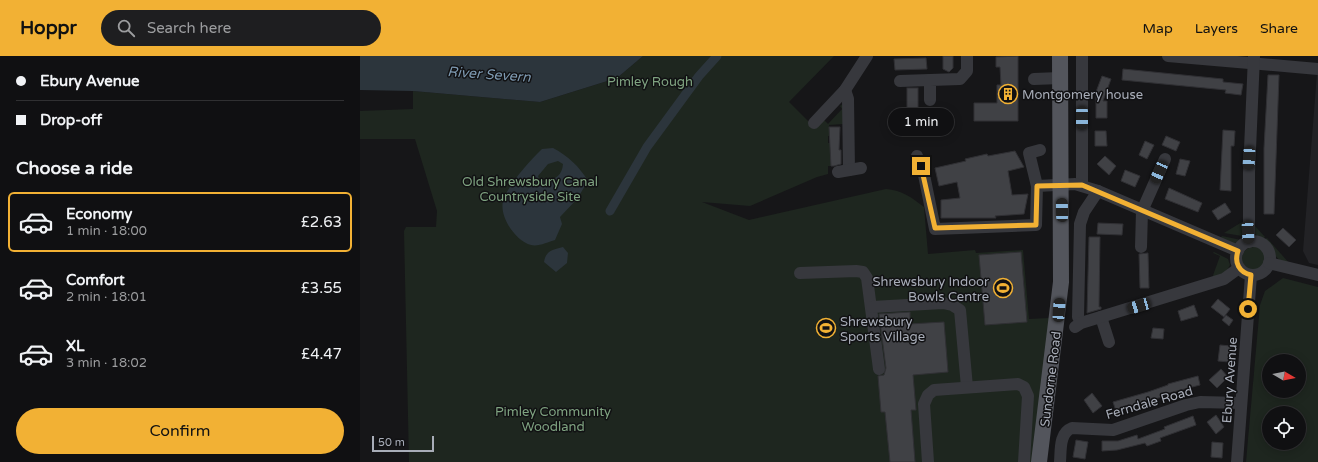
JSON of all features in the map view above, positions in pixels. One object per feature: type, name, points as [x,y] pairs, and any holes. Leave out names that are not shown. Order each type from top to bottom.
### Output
[{"type":"main road","name":"Sundorne Road","points":[[1040,462],[1059,303],[1062,258],[1060,56]]},
{"type":"street","points":[[814,123],[845,90],[867,56]]},
{"type":"street","points":[[900,81],[960,79],[967,72],[967,56]]},
{"type":"street","points":[[1082,56],[1082,185]]},
{"type":"street","points":[[1168,56],[1254,60],[1318,69]]},
{"type":"street","points":[[1249,242],[1248,173],[1254,60]]},
{"type":"street","points":[[1034,79],[1060,78]]},
{"type":"street","points":[[930,80],[930,100]]},
{"type":"street","points":[[845,90],[848,99],[850,170]]},
{"type":"street","points":[[917,156],[924,175],[935,228],[1036,225],[1037,186],[1029,153],[1040,150]]},
{"type":"street","points":[[1141,247],[1142,211],[1165,159]]},
{"type":"street","points":[[1037,186],[1082,185],[1238,251]]},
{"type":"street","points":[[1098,191],[1084,212],[1080,224],[1077,322],[1081,323],[1224,279],[1239,268]]},
{"type":"street","points":[[1255,241],[1265,246],[1270,257],[1269,263],[1264,271],[1256,275],[1246,274],[1239,268],[1236,256],[1238,251],[1240,247],[1249,242],[1255,241]]},
{"type":"street","points":[[1269,263],[1318,274]]},
{"type":"street","points":[[800,273],[863,272],[867,278],[872,307],[879,369]]},
{"type":"street","name":"Ebury Avenue","points":[[1237,462],[1251,275]]},
{"type":"street","points":[[872,307],[943,303],[952,305],[960,310],[966,387]]},
{"type":"street","points":[[1101,317],[1109,342]]},
{"type":"street","points":[[928,462],[924,404],[928,395],[934,390],[1018,384],[1024,387],[1028,396],[1024,462]]},
{"type":"street","name":"Ferndale Road","points":[[1066,431],[1081,427],[1113,430],[1186,405],[1200,402],[1241,403]]},
{"type":"street","name":"Sundorne Road","points":[[1060,462],[1063,435],[1066,431]]},
{"type":"shaded area","points":[[1318,61],[1318,265],[1309,263],[1303,251]]},
{"type":"green space","points":[[643,56],[834,56],[789,102],[815,128],[824,120],[828,124],[842,109],[840,106],[844,103],[843,124],[829,125],[829,134],[839,134],[839,136],[828,136],[828,143],[831,143],[831,166],[828,166],[828,174],[817,177],[750,206],[702,202],[749,220],[886,189],[897,191],[906,195],[924,207],[928,254],[975,250],[976,253],[1023,250],[1029,319],[1049,318],[1034,462],[409,462],[404,231],[406,227],[436,227],[437,211],[415,139],[360,139],[360,111],[413,109],[413,91],[540,102],[617,78]]},
{"type":"green space","points":[[1242,222],[1242,236],[1224,233]]},
{"type":"green space","points":[[1255,226],[1265,237],[1262,240],[1255,234]]},
{"type":"green space","points":[[1222,236],[1241,240],[1233,244],[1220,239]]},
{"type":"green space","points":[[1267,238],[1289,263],[1283,262],[1276,257],[1271,247],[1263,241]]},
{"type":"green space","points":[[1254,247],[1263,251],[1267,260],[1263,269],[1254,273],[1245,269],[1241,260],[1245,251]]},
{"type":"green space","points":[[1214,252],[1228,259],[1230,265],[1225,274],[1211,281],[1220,256],[1213,253]]},
{"type":"green space","points":[[1283,278],[1318,287],[1318,462],[1246,462],[1260,305],[1265,291]]},
{"type":"water","name":"River Severn","points":[[360,56],[643,56],[617,78],[540,102],[413,91],[360,90]]},
{"type":"water","points":[[553,148],[564,154],[577,166],[588,181],[577,199],[560,217],[562,224],[555,240],[540,245],[531,245],[519,238],[509,226],[505,219],[502,204],[507,191],[516,178],[542,149]],"holes":[[[558,161],[563,164],[561,172],[556,178],[548,180],[539,179],[538,176],[548,164]]]},
{"type":"water","points":[[563,247],[568,253],[567,263],[556,272],[544,262],[545,258],[550,251]]},
{"type":"building","points":[[943,56],[953,56],[953,68],[949,72],[943,69]]},
{"type":"building","name":"Montgomery house","points":[[1018,56],[1018,121],[974,121],[974,103],[997,103],[997,85],[1001,85],[1000,67],[996,67],[996,57]]},
{"type":"building","points":[[926,58],[927,69],[895,70],[894,59]]},
{"type":"building","points":[[1123,69],[1223,79],[1223,82],[1243,84],[1241,95],[1225,93],[1226,90],[1122,80]]},
{"type":"building","points":[[1268,75],[1279,75],[1274,214],[1264,214],[1264,148]]},
{"type":"building","points":[[1102,76],[1111,79],[1103,101],[1107,101],[1107,118],[1096,118],[1096,92]]},
{"type":"building","points":[[907,88],[918,88],[918,117],[907,117]]},
{"type":"building","points":[[829,127],[840,127],[839,150],[841,150],[841,164],[834,166],[831,166]]},
{"type":"building","points":[[1223,130],[1235,131],[1234,146],[1231,146],[1231,191],[1220,190]]},
{"type":"building","points":[[1095,131],[1106,131],[1107,146],[1095,146]]},
{"type":"building","points":[[1166,136],[1180,142],[1176,151],[1162,145]]},
{"type":"building","points":[[1145,141],[1154,145],[1147,159],[1139,155]]},
{"type":"building","points":[[1015,151],[1024,167],[1008,171],[1012,195],[1028,194],[1024,214],[995,216],[996,218],[941,218],[941,200],[960,198],[957,182],[939,186],[935,168],[966,161],[965,159],[987,154],[988,156]]},
{"type":"building","points":[[1105,156],[1116,166],[1109,175],[1097,164]]},
{"type":"building","points":[[1180,159],[1190,161],[1185,176],[1176,174]]},
{"type":"building","points":[[1125,170],[1140,176],[1135,187],[1121,181]]},
{"type":"building","points":[[1169,188],[1202,203],[1198,212],[1165,199]]},
{"type":"building","points":[[1225,203],[1231,212],[1218,220],[1212,211]]},
{"type":"building","points":[[1098,223],[1123,224],[1122,235],[1097,234]]},
{"type":"building","points":[[1283,228],[1296,240],[1289,247],[1276,235]]},
{"type":"building","points":[[1089,237],[1100,237],[1099,307],[1101,307],[1101,309],[1087,313]]},
{"type":"building","name":"Shrewsbury Indoor Bowls Centre","points":[[1021,252],[1027,322],[985,325],[979,255]]},
{"type":"building","points":[[1148,253],[1149,288],[1140,288],[1139,254]]},
{"type":"building","points":[[1218,299],[1230,309],[1224,317],[1211,307]]},
{"type":"building","points":[[1194,305],[1198,316],[1181,321],[1178,311]]},
{"type":"building","points":[[910,312],[910,324],[944,322],[948,372],[913,375],[916,410],[911,410],[915,462],[890,462],[885,412],[881,412],[878,376],[884,375],[886,368],[879,314]]},
{"type":"building","points":[[1226,315],[1233,320],[1229,326],[1222,320]]},
{"type":"building","points":[[1153,328],[1164,329],[1163,339],[1151,338]]},
{"type":"building","points":[[1220,345],[1231,346],[1229,362],[1218,361]]},
{"type":"building","points":[[1221,369],[1228,377],[1217,388],[1209,380]]},
{"type":"building","points":[[1198,376],[1200,385],[1165,394],[1165,396],[1145,403],[1116,411],[1113,402]]},
{"type":"building","points":[[1092,393],[1102,406],[1093,413],[1084,400]]},
{"type":"building","points":[[1216,415],[1224,427],[1216,434],[1207,422]]},
{"type":"building","points":[[1193,416],[1196,425],[1160,438],[1161,441],[1147,446],[1145,443],[1117,450],[1102,451],[1102,441],[1118,441],[1137,435],[1138,439]]},
{"type":"building","points":[[1076,440],[1088,442],[1085,459],[1073,457]]},
{"type":"building","points":[[1212,442],[1223,443],[1222,458],[1211,457]]},
{"type":"waterway","points":[[610,211],[647,147],[699,76],[717,56]]},
{"type":"place","name":"Montgomery house","points":[[1008,94]]},
{"type":"place","name":"Shrewsbury Indoor Bowls Centre","points":[[1003,288]]},
{"type":"place","name":"Shrewsbury Sports Village","points":[[826,328]]},
{"type":"route","points":[[921,166],[935,228],[1036,225],[1037,186],[1082,185],[1238,251],[1236,262],[1239,268],[1246,274],[1251,275],[1248,309]]},
{"type":"park label","name":"Pimley Rough","points":[[650,81]]},
{"type":"park label","name":"Old Shrewsbury Canal Countryside Site","points":[[530,188]]},
{"type":"park label","name":"Pimley Community Woodland","points":[[553,418]]}]
